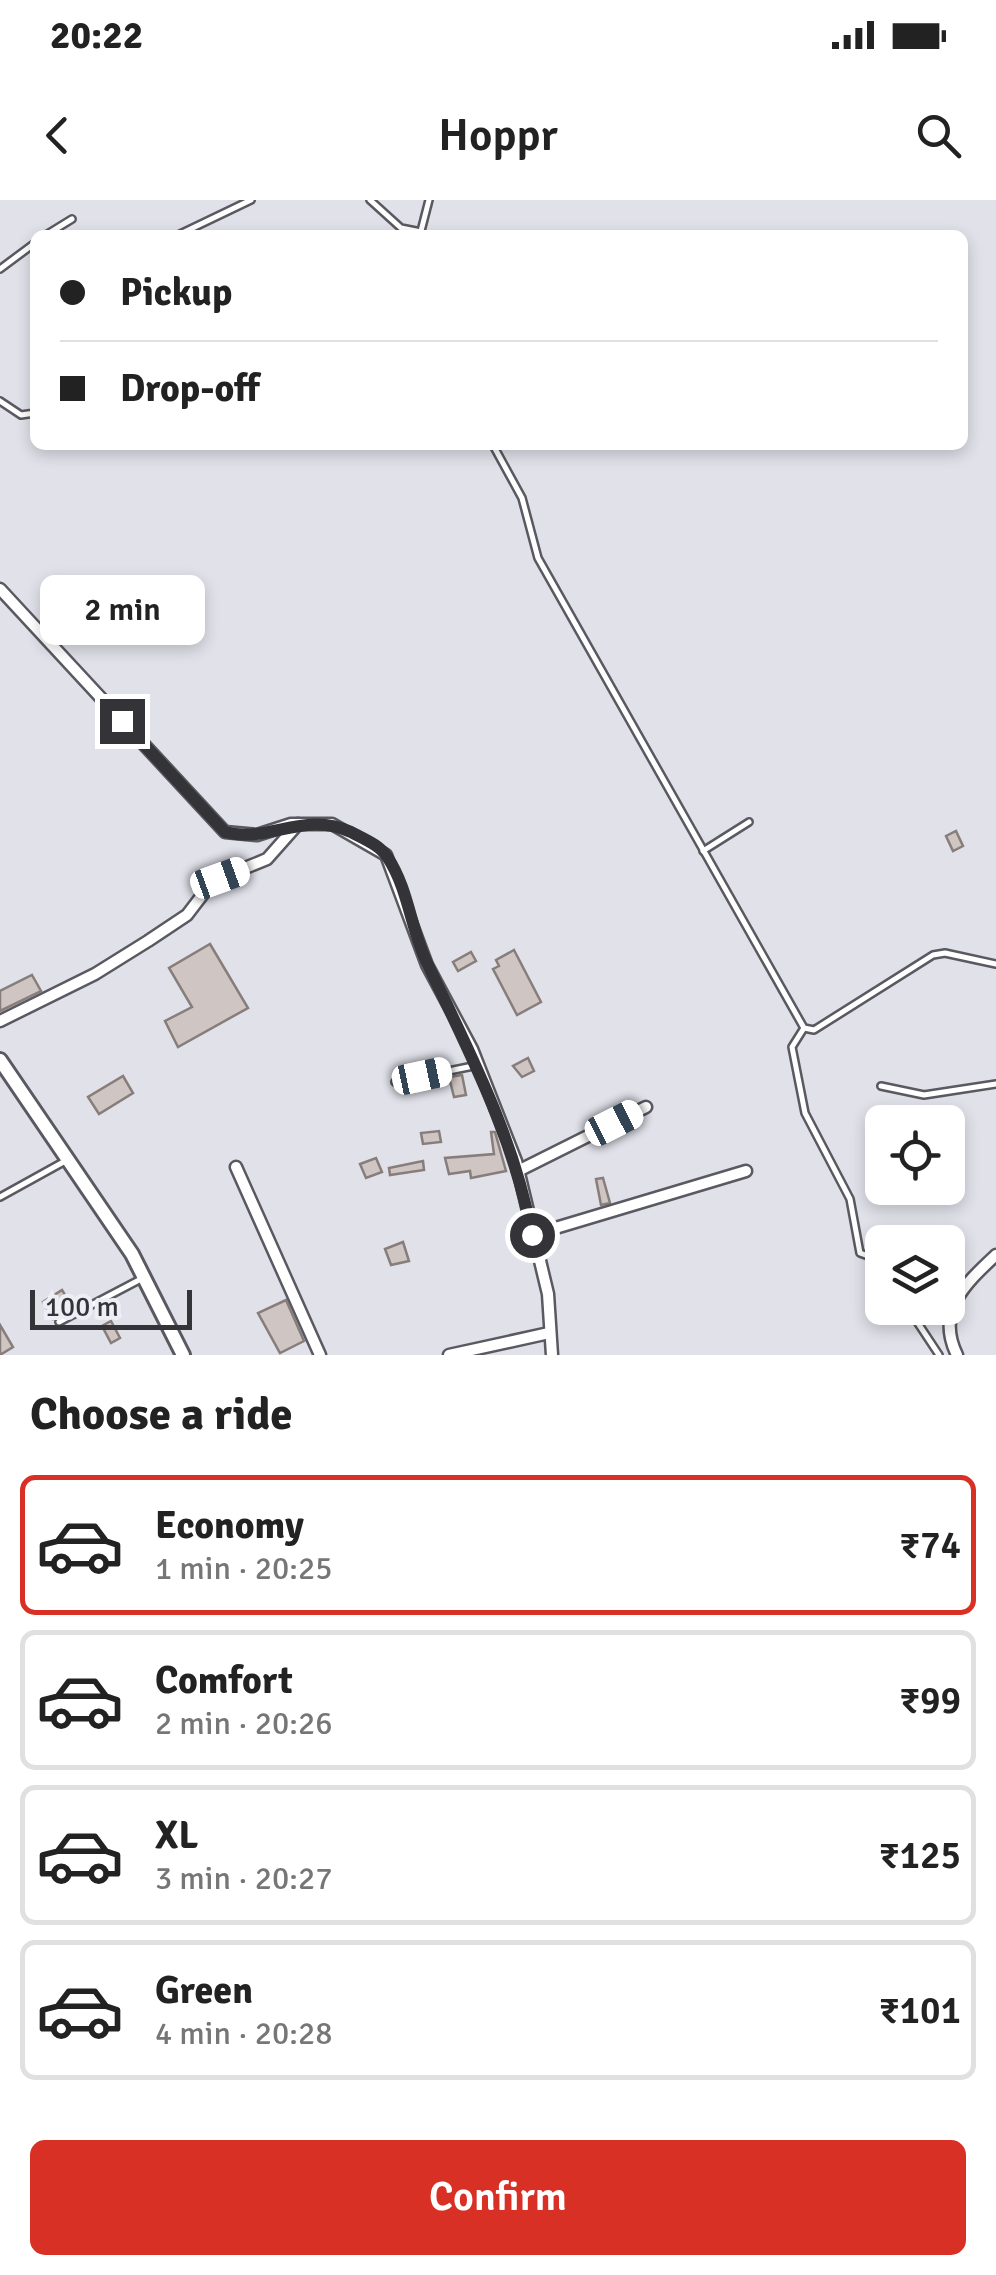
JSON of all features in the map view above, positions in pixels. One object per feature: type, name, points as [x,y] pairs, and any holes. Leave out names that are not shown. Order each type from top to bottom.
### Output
[{"type":"street","points":[[0,588],[225,832],[257,835],[298,824],[332,824],[386,854],[427,965],[478,1065],[518,1171],[548,1294],[552,1355]]},
{"type":"street","points":[[0,1021],[95,974],[148,941],[192,910],[207,885],[266,859],[298,824]]},
{"type":"street","points":[[0,1060],[144,1278],[184,1355]]},
{"type":"street","points":[[518,1171],[646,1107]]},
{"type":"street","points":[[236,1167],[320,1355]]},
{"type":"street","points":[[532,1235],[746,1171]]},
{"type":"street","points":[[965,1281],[996,1255]]},
{"type":"street","points":[[949,1325],[957,1355]]},
{"type":"street","points":[[449,1355],[548,1333]]},
{"type":"lane","points":[[188,230],[251,200]]},
{"type":"lane","points":[[370,200],[408,230]]},
{"type":"lane","points":[[422,230],[429,200]]},
{"type":"lane","points":[[54,230],[72,219]]},
{"type":"lane","points":[[0,269],[30,247]]},
{"type":"lane","points":[[0,401],[21,415],[30,414]]},
{"type":"lane","points":[[497,450],[522,498],[538,558],[804,1028],[814,1030],[933,956],[945,953],[996,964]]},
{"type":"lane","points":[[703,851],[749,822]]},
{"type":"lane","points":[[804,1028],[792,1047],[805,1113],[850,1199],[860,1253],[865,1255]]},
{"type":"lane","points":[[395,1082],[478,1065]]},
{"type":"lane","points":[[880,1086],[924,1095],[996,1084]]},
{"type":"lane","points":[[0,1197],[68,1160]]},
{"type":"lane","points":[[59,1322],[144,1278]]},
{"type":"lane","points":[[919,1325],[939,1355]]},
{"type":"building","points":[[956,831],[963,846],[953,851],[946,836]]},
{"type":"building","points":[[210,944],[248,1008],[178,1047],[165,1021],[192,1007],[169,968]]},
{"type":"building","points":[[514,950],[541,1002],[517,1015],[493,969],[499,966],[496,960]]},
{"type":"building","points":[[471,952],[476,961],[458,971],[453,962]]},
{"type":"building","points":[[32,975],[41,991],[0,1011],[0,991]]},
{"type":"building","points":[[528,1058],[534,1071],[522,1077],[513,1066]]},
{"type":"building","points":[[462,1075],[466,1095],[454,1097],[449,1077]]},
{"type":"building","points":[[123,1076],[133,1093],[99,1114],[88,1097]]},
{"type":"building","points":[[439,1131],[441,1142],[423,1144],[421,1133]]},
{"type":"building","points":[[491,1132],[495,1132],[506,1171],[471,1178],[470,1171],[449,1174],[445,1158],[494,1154]]},
{"type":"building","points":[[376,1158],[382,1172],[366,1178],[360,1164]]},
{"type":"building","points":[[423,1161],[424,1170],[390,1175],[389,1168]]},
{"type":"building","points":[[603,1178],[610,1203],[601,1205],[596,1179]]},
{"type":"building","points":[[403,1242],[409,1261],[391,1265],[385,1249]]},
{"type":"building","points":[[62,1290],[73,1308],[53,1319],[43,1302]]},
{"type":"building","points":[[286,1300],[304,1341],[280,1353],[258,1313]]},
{"type":"building","points":[[111,1321],[120,1338],[111,1343],[102,1326]]},
{"type":"building","points":[[0,1325],[13,1347],[0,1355]]},
{"type":"route","points":[[122,721],[225,832],[257,835],[291,824],[332,824],[386,854],[427,965],[472,1049],[516,1161],[532,1235]]}]
